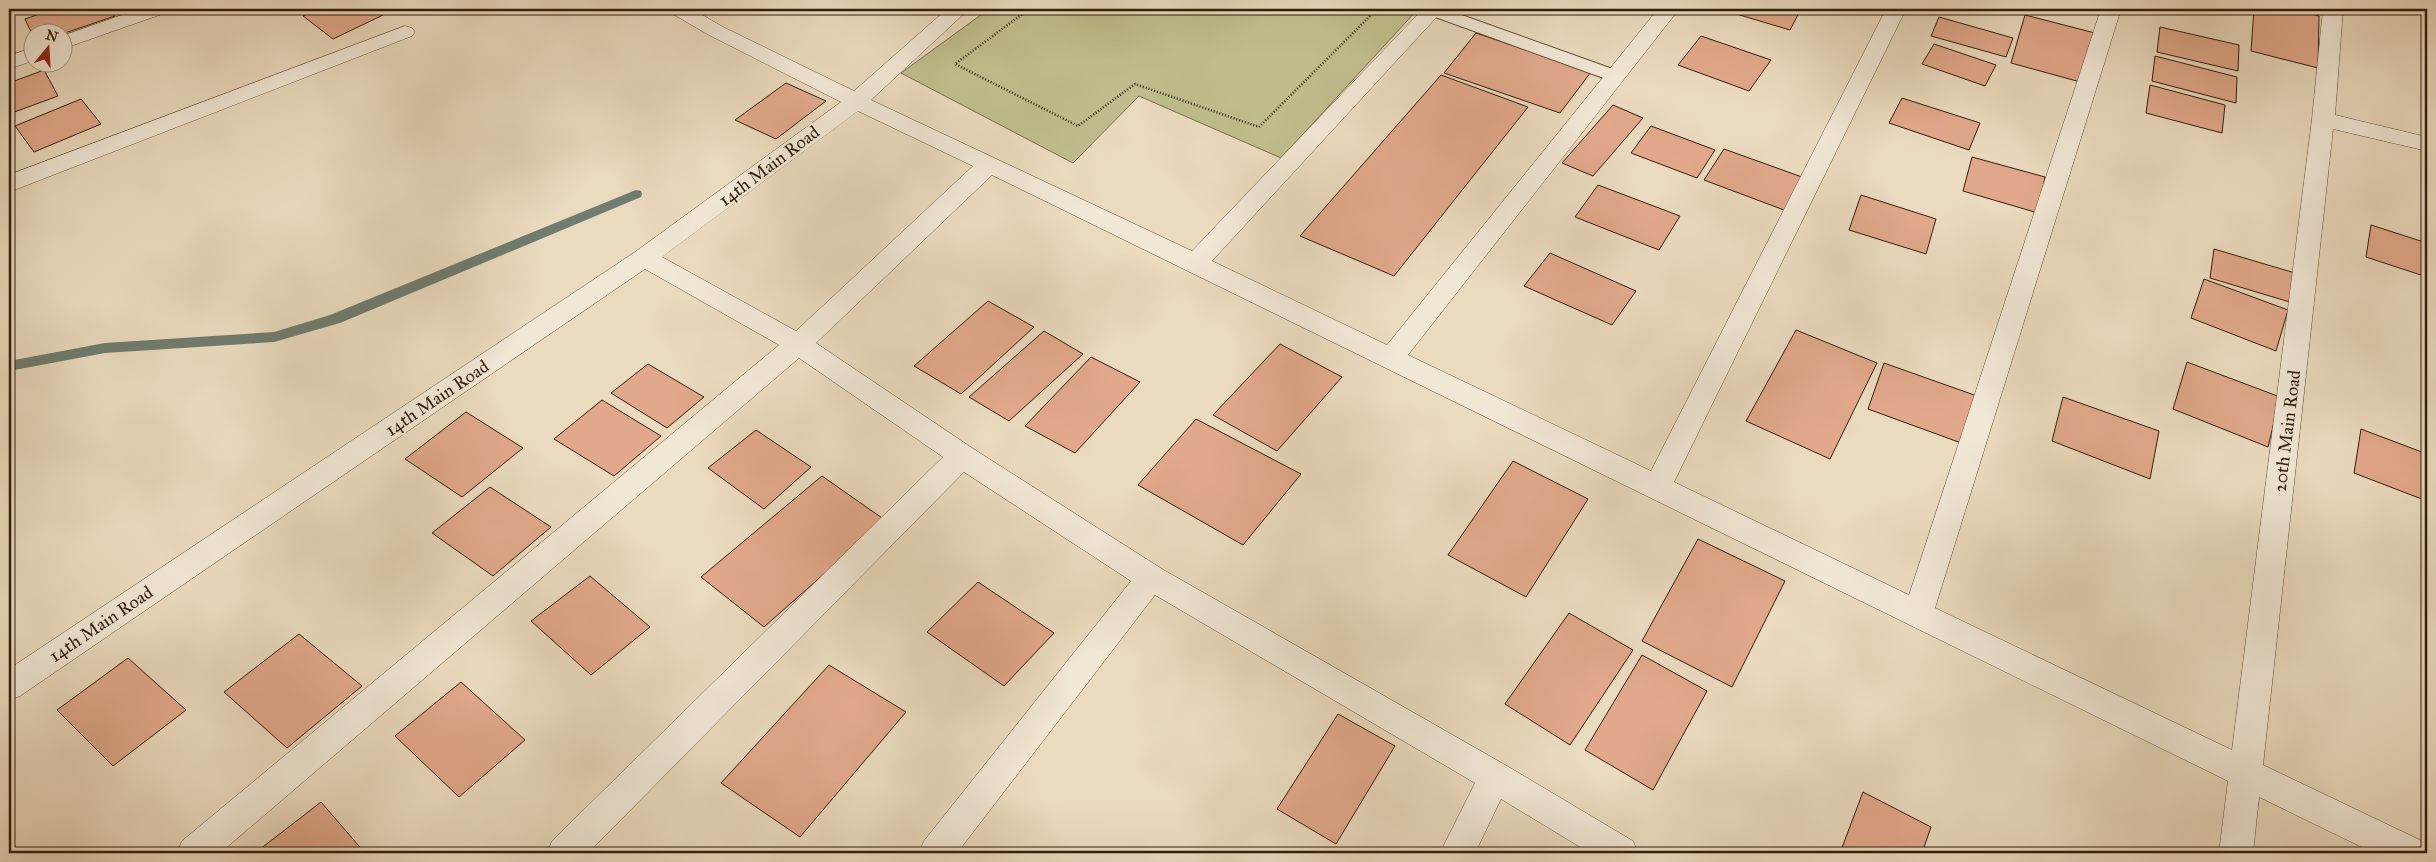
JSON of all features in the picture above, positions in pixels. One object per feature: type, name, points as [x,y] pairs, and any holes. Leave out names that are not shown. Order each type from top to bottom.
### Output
[{"type":"street","points":[[72,39],[158,9]]},
{"type":"street","points":[[678,9],[716,30],[989,164],[2410,853]]},
{"type":"street","name":"14th Main Road","points":[[9,686],[644,258],[858,100],[959,9]]},
{"type":"street","points":[[1195,263],[1434,9]]},
{"type":"street","points":[[1391,358],[1668,9]]},
{"type":"street","points":[[1657,487],[1896,9]]},
{"type":"street","points":[[1918,614],[2111,9]]},
{"type":"street","name":"20th Main Road","points":[[2236,853],[2323,119],[2333,9]]},
{"type":"street","points":[[9,184],[405,32]]},
{"type":"street","points":[[9,63],[22,58]]},
{"type":"street","points":[[2323,119],[2427,144]]},
{"type":"street","points":[[194,853],[798,344],[989,164]]},
{"type":"street","points":[[644,258],[798,344],[962,456],[1151,578],[1495,777],[1621,853]]},
{"type":"street","points":[[564,853],[962,456]]},
{"type":"street","points":[[936,853],[1151,578]]},
{"type":"street","points":[[1457,853],[1495,777]]},
{"type":"lane","points":[[1434,9],[1615,76]]},
{"type":"path","points":[[1028,9],[955,64],[1078,126],[1135,84],[1259,127],[1377,9]]},
{"type":"shaded area","points":[[989,9],[1418,9],[1281,158],[1139,96],[1073,163],[901,73]]},
{"type":"building","points":[[54,9],[111,9],[115,16],[72,31],[72,22],[26,22],[25,19]]},
{"type":"building","points":[[319,9],[373,9],[383,15],[333,39],[303,16]]},
{"type":"building","points":[[1724,9],[1801,9],[1790,30]]},
{"type":"building","points":[[2254,9],[2289,9],[2319,16],[2318,68],[2251,51]]},
{"type":"building","points":[[2025,15],[2095,33],[2084,83],[2011,63]]},
{"type":"building","points":[[1939,17],[2013,38],[2006,57],[1931,36]]},
{"type":"building","points":[[2160,27],[2239,45],[2238,71],[2157,52]]},
{"type":"building","points":[[1476,33],[1591,72],[1560,113],[1444,73]]},
{"type":"building","points":[[1701,36],[1771,60],[1749,91],[1678,65]]},
{"type":"building","points":[[1934,44],[1996,65],[1985,86],[1922,64]]},
{"type":"building","points":[[2155,56],[2237,77],[2236,103],[2152,81]]},
{"type":"building","points":[[39,72],[45,72],[58,96],[9,114],[9,83]]},
{"type":"building","points":[[1441,75],[1528,107],[1394,276],[1300,236]]},
{"type":"building","points":[[786,83],[826,101],[776,139],[735,120]]},
{"type":"building","points":[[2150,85],[2225,105],[2222,133],[2146,113]]},
{"type":"building","points":[[1902,98],[1980,123],[1969,150],[1889,123]]},
{"type":"building","points":[[81,99],[101,124],[34,152],[15,126]]},
{"type":"building","points":[[1613,105],[1643,118],[1593,176],[1562,163]]},
{"type":"building","points":[[1651,126],[1715,150],[1697,178],[1631,153]]},
{"type":"building","points":[[1724,149],[1802,177],[1784,210],[1704,180]]},
{"type":"building","points":[[1972,157],[2045,177],[2038,213],[1963,191]]},
{"type":"building","points":[[1598,185],[1680,216],[1659,250],[1575,217]]},
{"type":"building","points":[[1861,195],[1936,219],[1926,254],[1849,230]]},
{"type":"building","points":[[2371,225],[2427,243],[2427,277],[2366,257]]},
{"type":"building","points":[[2214,249],[2295,273],[2293,303],[2210,278]]},
{"type":"building","points":[[1550,253],[1636,291],[1612,325],[1524,286]]},
{"type":"building","points":[[2204,279],[2288,310],[2276,351],[2191,318]]},
{"type":"building","points":[[988,301],[1034,327],[961,394],[914,366]]},
{"type":"building","points":[[1796,330],[1877,363],[1830,459],[1746,421]]},
{"type":"building","points":[[1044,331],[1083,354],[1009,421],[969,397]]},
{"type":"building","points":[[1280,344],[1342,377],[1277,451],[1213,415]]},
{"type":"building","points":[[1091,357],[1140,382],[1075,453],[1025,426]]},
{"type":"building","points":[[2187,362],[2280,397],[2268,447],[2173,409]]},
{"type":"building","points":[[1884,363],[1977,396],[1964,444],[1868,409]]},
{"type":"building","points":[[648,364],[704,397],[667,428],[611,393]]},
{"type":"building","points":[[2063,397],[2159,431],[2150,479],[2052,441]]},
{"type":"building","points":[[602,400],[661,436],[614,476],[554,439]]},
{"type":"building","points":[[466,412],[523,448],[462,497],[405,459]]},
{"type":"building","points":[[1196,419],[1301,474],[1243,545],[1138,485]]},
{"type":"building","points":[[2361,429],[2427,454],[2427,501],[2354,473]]},
{"type":"building","points":[[756,430],[811,467],[764,509],[708,468]]},
{"type":"building","points":[[1513,461],[1588,499],[1526,597],[1448,555]]},
{"type":"building","points":[[822,476],[885,520],[764,627],[701,577]]},
{"type":"building","points":[[490,487],[551,527],[493,576],[432,533]]},
{"type":"building","points":[[1698,539],[1785,581],[1732,687],[1642,641]]},
{"type":"building","points":[[590,576],[650,627],[591,675],[531,621]]},
{"type":"building","points":[[978,582],[1054,633],[1004,686],[927,632]]},
{"type":"building","points":[[1569,613],[1633,650],[1570,745],[1505,704]]},
{"type":"building","points":[[299,634],[362,686],[287,748],[224,692]]},
{"type":"building","points":[[1642,655],[1707,691],[1653,790],[1585,750]]},
{"type":"building","points":[[128,658],[186,710],[113,766],[57,710]]},
{"type":"building","points":[[829,665],[906,712],[800,837],[721,783]]},
{"type":"building","points":[[461,682],[525,740],[459,797],[395,736]]},
{"type":"building","points":[[1338,714],[1395,746],[1336,844],[1277,809]]},
{"type":"building","points":[[1863,792],[1931,827],[1922,853],[1840,853]]},
{"type":"building","points":[[321,802],[365,853],[255,853]]},
{"type":"waterway","points":[[9,366],[105,348],[274,337],[335,319],[636,194]]}]
